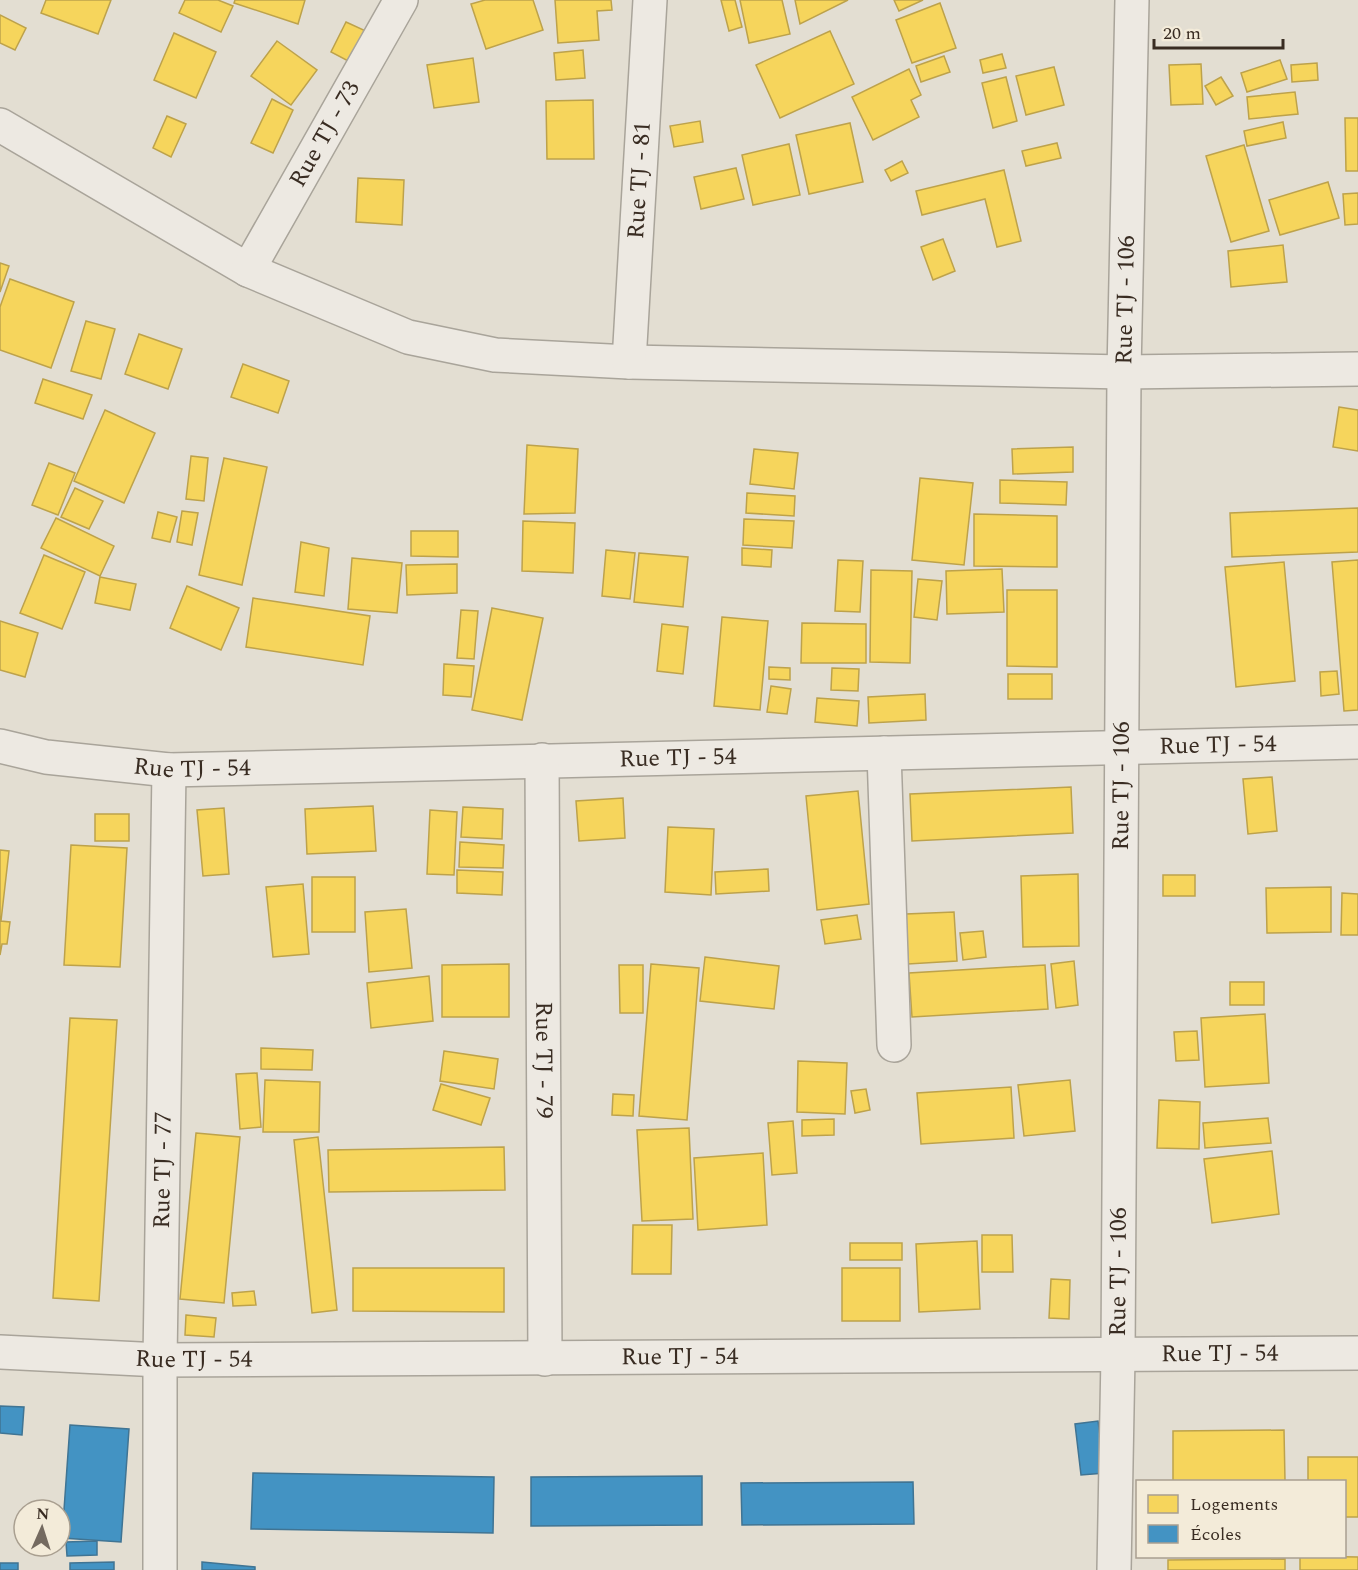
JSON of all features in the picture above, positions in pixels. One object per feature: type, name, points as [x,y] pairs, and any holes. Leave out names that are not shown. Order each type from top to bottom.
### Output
[{"type":"street","name":"Rue TJ - 73","points":[[248,270],[401,0]]},
{"type":"street","name":"Rue TJ - 81","points":[[629,362],[650,0]]},
{"type":"street","name":"Rue TJ - 106","points":[[1114,1570],[1118,1356],[1124,372],[1132,0]]},
{"type":"street","points":[[0,125],[248,270],[408,338],[495,355],[629,362],[1124,372],[1358,369]]},
{"type":"street","name":"Rue TJ - 54","points":[[0,746],[46,757],[169,770],[1358,742]]},
{"type":"street","points":[[884,753],[894,1045]]},
{"type":"street","name":"Rue TJ - 79","points":[[542,760],[545,1359]]},
{"type":"street","name":"Rue TJ - 77","points":[[160,1570],[160,1360],[169,770]]},
{"type":"street","name":"Rue TJ - 54","points":[[0,1352],[160,1360],[1358,1353]]},
{"type":"building: Logements","points":[[46,0],[111,0],[98,34],[41,13]]},
{"type":"building: Logements","points":[[185,0],[218,0],[233,6],[221,32],[179,13]]},
{"type":"building: Logements","points":[[235,0],[305,0],[298,24],[234,3]]},
{"type":"building: Logements","points":[[485,0],[533,0],[543,30],[486,49],[471,4]]},
{"type":"building: Logements","points":[[555,0],[611,0],[612,10],[597,11],[599,40],[558,43]]},
{"type":"building: Logements","points":[[721,0],[735,0],[742,27],[729,31]]},
{"type":"building: Logements","points":[[740,0],[782,0],[790,34],[749,43]]},
{"type":"building: Logements","points":[[795,0],[848,0],[800,24]]},
{"type":"building: Logements","points":[[894,0],[923,0],[899,11]]},
{"type":"building: Logements","points":[[940,3],[956,48],[912,63],[896,20]]},
{"type":"building: Logements","points":[[0,15],[26,28],[15,50],[0,43]]},
{"type":"building: Logements","points":[[346,22],[368,32],[352,63],[331,52]]},
{"type":"building: Logements","points":[[830,31],[854,84],[780,118],[756,65]]},
{"type":"building: Logements","points":[[174,33],[216,52],[196,98],[154,80]]},
{"type":"building: Logements","points":[[277,41],[317,70],[291,105],[251,76]]},
{"type":"building: Logements","points":[[583,50],[585,78],[556,80],[554,53]]},
{"type":"building: Logements","points":[[1002,54],[1006,68],[983,73],[980,60]]},
{"type":"building: Logements","points":[[944,56],[950,72],[921,82],[916,66]]},
{"type":"building: Logements","points":[[473,58],[479,102],[434,108],[427,65]]},
{"type":"building: Logements","points":[[1280,60],[1287,79],[1247,92],[1241,73]]},
{"type":"building: Logements","points":[[1317,63],[1318,80],[1292,82],[1291,65]]},
{"type":"building: Logements","points":[[1201,64],[1203,104],[1171,105],[1169,65]]},
{"type":"building: Logements","points":[[1054,67],[1064,105],[1026,115],[1016,76]]},
{"type":"building: Logements","points":[[909,69],[921,95],[911,100],[919,117],[873,140],[852,97]]},
{"type":"building: Logements","points":[[1006,77],[1017,121],[993,128],[982,83]]},
{"type":"building: Logements","points":[[1221,77],[1233,96],[1216,105],[1205,86]]},
{"type":"building: Logements","points":[[1295,92],[1298,114],[1249,119],[1247,97]]},
{"type":"building: Logements","points":[[272,99],[293,110],[273,153],[251,143]]},
{"type":"building: Logements","points":[[593,100],[594,159],[547,159],[546,101]]},
{"type":"building: Logements","points":[[167,116],[186,124],[171,157],[153,148]]},
{"type":"building: Logements","points":[[1345,118],[1358,118],[1358,171],[1346,171]]},
{"type":"building: Logements","points":[[700,121],[703,142],[674,147],[670,126]]},
{"type":"building: Logements","points":[[1283,122],[1286,138],[1247,146],[1244,131]]},
{"type":"building: Logements","points":[[850,123],[863,182],[809,194],[796,135]]},
{"type":"building: Logements","points":[[1057,143],[1061,158],[1026,166],[1022,151]]},
{"type":"building: Logements","points":[[789,144],[800,195],[753,205],[742,155]]},
{"type":"building: Logements","points":[[1244,145],[1269,231],[1231,242],[1206,156]]},
{"type":"building: Logements","points":[[902,161],[908,173],[891,181],[885,170]]},
{"type":"building: Logements","points":[[736,168],[744,199],[701,209],[694,177]]},
{"type":"building: Logements","points":[[1004,170],[1021,241],[997,247],[985,199],[922,215],[916,191]]},
{"type":"building: Logements","points":[[358,178],[404,180],[402,225],[356,222]]},
{"type":"building: Logements","points":[[1328,182],[1339,218],[1280,235],[1269,200]]},
{"type":"building: Logements","points":[[1358,193],[1358,224],[1345,225],[1343,194]]},
{"type":"building: Logements","points":[[943,239],[955,271],[933,280],[921,247]]},
{"type":"building: Logements","points":[[1283,245],[1287,282],[1231,287],[1228,251]]},
{"type":"building: Logements","points":[[0,263],[9,266],[0,292]]},
{"type":"building: Logements","points":[[10,279],[74,302],[51,368],[0,350],[0,307]]},
{"type":"building: Logements","points":[[86,321],[115,329],[101,379],[71,371]]},
{"type":"building: Logements","points":[[139,334],[182,349],[168,389],[125,374]]},
{"type":"building: Logements","points":[[243,364],[289,381],[278,413],[231,397]]},
{"type":"building: Logements","points":[[43,379],[92,395],[83,419],[35,403]]},
{"type":"building: Logements","points":[[1339,407],[1358,410],[1358,451],[1333,447]]},
{"type":"building: Logements","points":[[105,410],[155,433],[124,503],[74,481]]},
{"type":"building: Logements","points":[[527,445],[578,449],[575,513],[524,514]]},
{"type":"building: Logements","points":[[1073,447],[1073,472],[1013,474],[1012,449]]},
{"type":"building: Logements","points":[[754,449],[798,453],[794,489],[750,484]]},
{"type":"building: Logements","points":[[191,456],[208,458],[204,501],[186,499]]},
{"type":"building: Logements","points":[[224,458],[267,467],[242,585],[199,575]]},
{"type":"building: Logements","points":[[49,463],[75,473],[58,515],[32,505]]},
{"type":"building: Logements","points":[[920,478],[973,483],[964,565],[912,560]]},
{"type":"building: Logements","points":[[1000,480],[1067,482],[1066,505],[1000,503]]},
{"type":"building: Logements","points":[[75,488],[103,501],[89,529],[61,517]]},
{"type":"building: Logements","points":[[747,493],[795,496],[794,516],[746,513]]},
{"type":"building: Logements","points":[[1358,508],[1358,552],[1232,557],[1230,513]]},
{"type":"building: Logements","points":[[182,511],[198,513],[192,545],[177,542]]},
{"type":"building: Logements","points":[[158,512],[177,517],[170,542],[152,538]]},
{"type":"building: Logements","points":[[974,514],[1057,516],[1057,567],[974,566]]},
{"type":"building: Logements","points":[[56,518],[114,546],[100,576],[41,548]]},
{"type":"building: Logements","points":[[744,519],[794,521],[792,548],[743,545]]},
{"type":"building: Logements","points":[[523,521],[575,523],[573,573],[522,571]]},
{"type":"building: Logements","points":[[411,531],[458,531],[458,557],[411,556]]},
{"type":"building: Logements","points":[[301,542],[329,548],[324,596],[295,592]]},
{"type":"building: Logements","points":[[742,548],[772,550],[771,567],[742,565]]},
{"type":"building: Logements","points":[[606,550],[635,553],[630,599],[602,596]]},
{"type":"building: Logements","points":[[639,553],[688,557],[683,607],[634,602]]},
{"type":"building: Logements","points":[[44,555],[85,572],[62,629],[20,613]]},
{"type":"building: Logements","points":[[352,558],[402,563],[397,613],[348,609]]},
{"type":"building: Logements","points":[[838,560],[863,561],[860,612],[835,611]]},
{"type":"building: Logements","points":[[1358,560],[1358,710],[1344,711],[1332,562]]},
{"type":"building: Logements","points":[[1284,562],[1295,681],[1236,687],[1225,567]]},
{"type":"building: Logements","points":[[457,564],[457,593],[407,595],[406,565]]},
{"type":"building: Logements","points":[[1002,569],[1004,612],[947,614],[946,571]]},
{"type":"building: Logements","points":[[871,570],[912,571],[910,663],[870,662]]},
{"type":"building: Logements","points":[[100,577],[136,584],[130,610],[95,603]]},
{"type":"building: Logements","points":[[918,579],[942,581],[937,620],[914,617]]},
{"type":"building: Logements","points":[[187,586],[239,608],[221,650],[170,628]]},
{"type":"building: Logements","points":[[1007,590],[1057,590],[1057,667],[1007,666]]},
{"type":"building: Logements","points":[[253,598],[370,616],[363,665],[246,647]]},
{"type":"building: Logements","points":[[492,608],[543,618],[522,720],[472,710]]},
{"type":"building: Logements","points":[[461,610],[478,611],[474,659],[457,658]]},
{"type":"building: Logements","points":[[722,617],[768,621],[760,710],[714,706]]},
{"type":"building: Logements","points":[[0,621],[38,633],[25,677],[0,670]]},
{"type":"building: Logements","points":[[802,623],[866,624],[866,663],[801,663]]},
{"type":"building: Logements","points":[[662,624],[688,627],[683,674],[657,671]]},
{"type":"building: Logements","points":[[444,664],[474,666],[471,697],[443,695]]},
{"type":"building: Logements","points":[[769,667],[790,668],[790,680],[769,679]]},
{"type":"building: Logements","points":[[832,668],[859,669],[858,691],[831,690]]},
{"type":"building: Logements","points":[[1337,671],[1339,694],[1321,696],[1320,672]]},
{"type":"building: Logements","points":[[1008,674],[1052,674],[1052,699],[1008,699]]},
{"type":"building: Logements","points":[[771,686],[791,689],[787,714],[767,712]]},
{"type":"building: Logements","points":[[925,694],[926,720],[869,723],[868,697]]},
{"type":"building: Logements","points":[[817,698],[859,701],[857,726],[815,722]]},
{"type":"building: Logements","points":[[1272,777],[1277,831],[1248,834],[1243,779]]},
{"type":"building: Logements","points":[[1071,787],[1073,833],[912,841],[910,794]]},
{"type":"building: Logements","points":[[858,791],[869,904],[817,910],[806,796]]},
{"type":"building: Logements","points":[[623,798],[625,838],[579,841],[576,801]]},
{"type":"building: Logements","points":[[373,806],[376,851],[307,854],[305,809]]},
{"type":"building: Logements","points":[[463,807],[503,809],[502,839],[461,837]]},
{"type":"building: Logements","points":[[224,808],[229,874],[203,876],[197,810]]},
{"type":"building: Logements","points":[[430,810],[457,812],[454,875],[427,874]]},
{"type":"building: Logements","points":[[95,814],[129,814],[129,841],[95,841]]},
{"type":"building: Logements","points":[[668,827],[714,829],[711,895],[665,892]]},
{"type":"building: Logements","points":[[460,842],[504,845],[503,868],[459,867]]},
{"type":"building: Logements","points":[[71,845],[127,848],[120,967],[64,965]]},
{"type":"building: Logements","points":[[0,850],[9,851],[1,921],[10,922],[7,944],[2,944],[0,955]]},
{"type":"building: Logements","points":[[768,869],[769,891],[716,894],[715,872]]},
{"type":"building: Logements","points":[[457,870],[503,872],[502,895],[457,893]]},
{"type":"building: Logements","points":[[1078,874],[1079,946],[1023,947],[1021,876]]},
{"type":"building: Logements","points":[[1163,875],[1195,875],[1195,896],[1163,896]]},
{"type":"building: Logements","points":[[312,877],[355,877],[355,932],[312,932]]},
{"type":"building: Logements","points":[[303,884],[309,954],[273,957],[266,887]]},
{"type":"building: Logements","points":[[1331,887],[1331,932],[1267,933],[1266,888]]},
{"type":"building: Logements","points":[[1342,893],[1358,894],[1358,935],[1341,935]]},
{"type":"building: Logements","points":[[406,909],[412,968],[369,972],[365,912]]},
{"type":"building: Logements","points":[[954,912],[957,961],[908,964],[906,914]]},
{"type":"building: Logements","points":[[857,915],[861,939],[825,944],[821,920]]},
{"type":"building: Logements","points":[[983,931],[986,957],[963,960],[960,933]]},
{"type":"building: Logements","points":[[705,957],[779,966],[774,1009],[700,1001]]},
{"type":"building: Logements","points":[[1074,961],[1078,1005],[1056,1008],[1051,964]]},
{"type":"building: Logements","points":[[509,964],[509,1017],[442,1017],[442,965]]},
{"type":"building: Logements","points":[[651,964],[699,968],[687,1120],[639,1116]]},
{"type":"building: Logements","points":[[619,965],[643,965],[643,1013],[620,1013]]},
{"type":"building: Logements","points":[[1045,965],[1048,1009],[912,1017],[909,973]]},
{"type":"building: Logements","points":[[429,976],[433,1021],[371,1028],[367,983]]},
{"type":"building: Logements","points":[[1230,982],[1264,982],[1264,1005],[1230,1005]]},
{"type":"building: Logements","points":[[1265,1014],[1269,1083],[1205,1087],[1201,1018]]},
{"type":"building: Logements","points":[[70,1018],[117,1020],[99,1301],[53,1298]]},
{"type":"building: Logements","points":[[1197,1031],[1199,1060],[1176,1061],[1174,1032]]},
{"type":"building: Logements","points":[[261,1048],[313,1050],[312,1070],[261,1069]]},
{"type":"building: Logements","points":[[444,1051],[498,1059],[494,1089],[440,1081]]},
{"type":"building: Logements","points":[[798,1061],[847,1063],[845,1114],[797,1112]]},
{"type":"building: Logements","points":[[257,1073],[261,1127],[240,1129],[236,1074]]},
{"type":"building: Logements","points":[[265,1080],[320,1082],[319,1132],[263,1132]]},
{"type":"building: Logements","points":[[1070,1080],[1075,1131],[1024,1136],[1018,1085]]},
{"type":"building: Logements","points":[[441,1084],[490,1098],[481,1125],[433,1110]]},
{"type":"building: Logements","points":[[1011,1087],[1014,1138],[921,1144],[917,1093]]},
{"type":"building: Logements","points":[[866,1089],[870,1110],[855,1113],[851,1091]]},
{"type":"building: Logements","points":[[613,1094],[634,1095],[633,1116],[612,1115]]},
{"type":"building: Logements","points":[[1159,1100],[1200,1102],[1199,1149],[1157,1148]]},
{"type":"building: Logements","points":[[1268,1118],[1271,1143],[1205,1148],[1203,1123]]},
{"type":"building: Logements","points":[[834,1119],[834,1135],[802,1136],[802,1120]]},
{"type":"building: Logements","points":[[793,1121],[797,1173],[772,1175],[768,1123]]},
{"type":"building: Logements","points":[[689,1128],[693,1219],[642,1221],[637,1130]]},
{"type":"building: Logements","points":[[196,1133],[240,1137],[224,1303],[180,1299]]},
{"type":"building: Logements","points":[[318,1137],[337,1310],[312,1313],[294,1140]]},
{"type":"building: Logements","points":[[504,1147],[505,1190],[329,1192],[328,1150]]},
{"type":"building: Logements","points":[[1272,1151],[1279,1214],[1212,1223],[1204,1159]]},
{"type":"building: Logements","points":[[763,1153],[767,1225],[698,1230],[694,1158]]},
{"type":"building: Logements","points":[[633,1225],[672,1225],[671,1274],[632,1274]]},
{"type":"building: Logements","points":[[982,1235],[1012,1235],[1013,1272],[982,1272]]},
{"type":"building: Logements","points":[[977,1241],[980,1309],[919,1312],[916,1244]]},
{"type":"building: Logements","points":[[850,1243],[902,1243],[902,1260],[850,1260]]},
{"type":"building: Logements","points":[[353,1268],[504,1268],[504,1312],[353,1311]]},
{"type":"building: Logements","points":[[842,1268],[900,1268],[900,1321],[842,1321]]},
{"type":"building: Logements","points":[[1051,1279],[1070,1280],[1069,1319],[1049,1318]]},
{"type":"building: Logements","points":[[254,1291],[256,1305],[233,1306],[232,1293]]},
{"type":"building: Logements","points":[[186,1315],[216,1318],[214,1337],[185,1335]]},
{"type":"building: Logements","points":[[1284,1430],[1285,1480],[1173,1480],[1173,1431]]},
{"type":"building: Logements","points":[[1308,1457],[1358,1457],[1358,1517],[1346,1517],[1346,1480],[1308,1480]]},
{"type":"building: Logements","points":[[1358,1557],[1358,1570],[1300,1570],[1300,1558]]},
{"type":"building: Logements","points":[[1285,1559],[1285,1570],[1168,1570],[1168,1560]]},
{"type":"building: Écoles","points":[[0,1406],[24,1407],[22,1435],[0,1433]]},
{"type":"building: Écoles","points":[[1098,1421],[1105,1473],[1081,1475],[1075,1424]]},
{"type":"building: Écoles","points":[[70,1425],[129,1429],[121,1542],[72,1539],[72,1498],[65,1498]]},
{"type":"building: Écoles","points":[[253,1473],[494,1477],[493,1533],[251,1529]]},
{"type":"building: Écoles","points":[[702,1476],[702,1525],[531,1526],[531,1477]]},
{"type":"building: Écoles","points":[[913,1482],[914,1524],[742,1525],[741,1483]]},
{"type":"building: Écoles","points":[[97,1541],[97,1555],[72,1556],[72,1542]]},
{"type":"building: Écoles","points":[[114,1562],[114,1570],[70,1570],[70,1563]]},
{"type":"building: Écoles","points":[[202,1562],[255,1567],[255,1570],[202,1570]]},
{"type":"building: Écoles","points":[[0,1563],[18,1563],[18,1570],[0,1570]]}]
